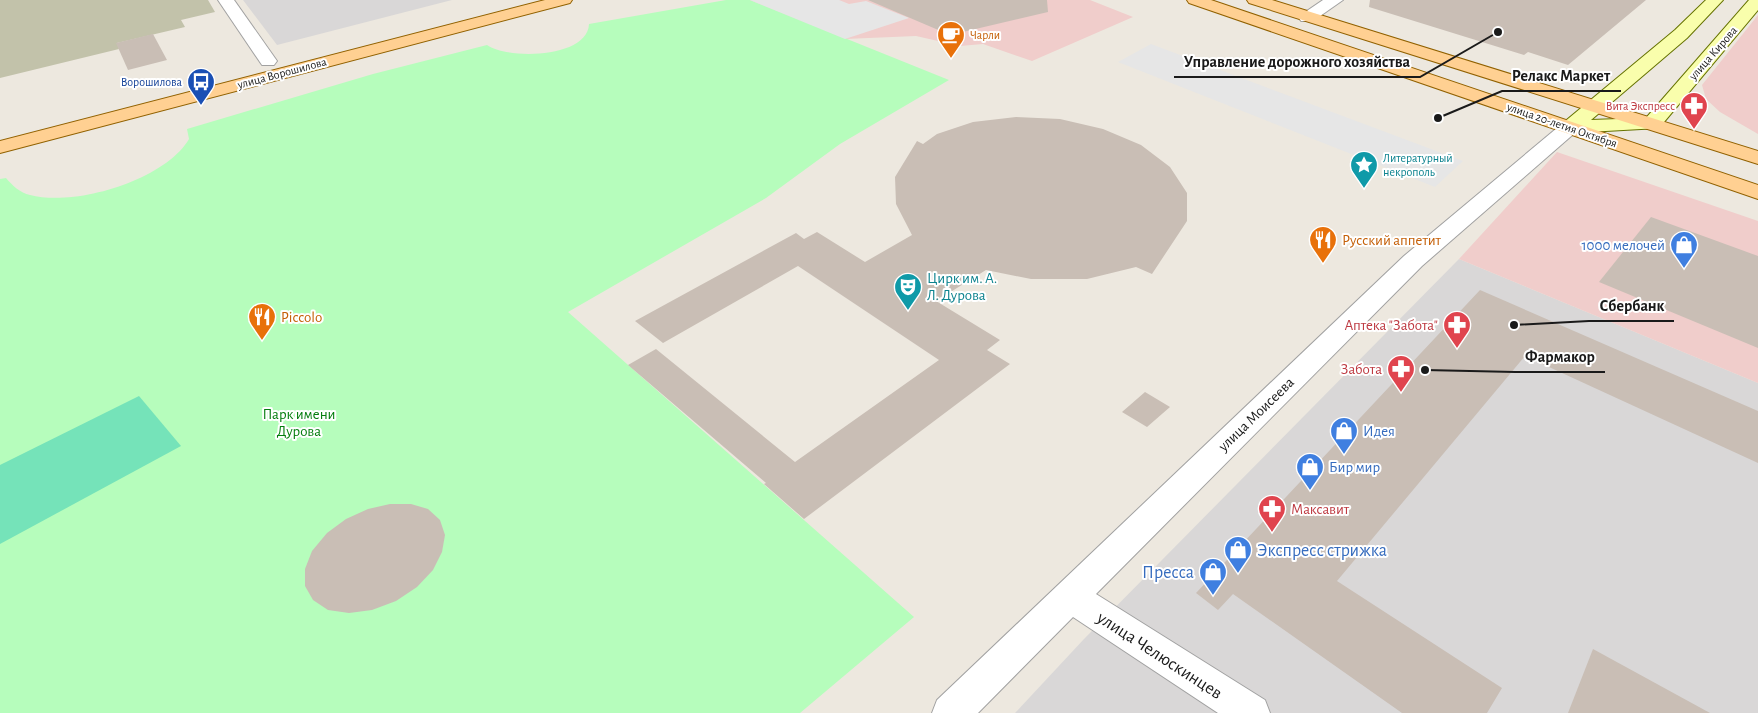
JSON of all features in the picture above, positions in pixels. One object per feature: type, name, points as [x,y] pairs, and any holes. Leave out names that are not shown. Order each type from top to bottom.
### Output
[{"type":"main road","name":"улица Ворошилова","points":[[0,130],[508,0]]},
{"type":"main road","name":"улица Ворошилова","points":[[0,147],[557,2],[572,0]]},
{"type":"main road","name":"улица 20-летия Октября","points":[[1195,0],[1758,192]]},
{"type":"main road","name":"улица 20-летия Октября","points":[[1255,0],[1758,158]]},
{"type":"main road","points":[[1570,127],[1596,108],[1681,34],[1716,0]]},
{"type":"main road","name":"улица Кирова","points":[[1652,124],[1758,0]]},
{"type":"main road","points":[[1570,127],[1652,124]]},
{"type":"street","points":[[226,0],[268,61]]},
{"type":"street","points":[[1307,17],[1335,0]]},
{"type":"street","name":"улица Моисеева","points":[[952,713],[1069,596],[1436,238],[1570,127]]},
{"type":"street","name":"улица Челюскинцев","points":[[1069,596],[1251,713]]},
{"type":"shaded area","points":[[0,0],[208,0],[215,12],[181,20],[185,27],[117,43],[119,49],[0,78]]},
{"type":"shaded area","points":[[243,0],[452,0],[277,45]]},
{"type":"shaded area","points":[[750,0],[1090,0],[1133,17],[1032,61],[983,44],[960,46],[916,36],[845,39]]},
{"type":"shaded area","points":[[750,0],[839,0],[849,4],[866,1],[909,18],[845,39]]},
{"type":"shaded area","points":[[1758,15],[1758,134],[1720,112],[1706,99],[1702,85]]},
{"type":"shaded area","points":[[1151,44],[1463,161],[1435,187],[1118,62]]},
{"type":"shaded area","points":[[1557,152],[1758,221],[1758,383],[1459,259]]},
{"type":"shaded area","points":[[1459,259],[1758,383],[1758,713],[1015,713],[1084,639]]},
{"type":"green space","name":"Парк имени Дурова","points":[[726,0],[750,0],[949,80],[840,144],[766,198],[568,312],[914,617],[800,713],[0,713],[0,179],[6,178],[26,194],[49,198],[94,193],[118,187],[160,167],[177,154],[189,139],[187,129],[373,74],[487,45],[497,50],[512,53],[545,53],[562,50],[576,44],[585,35],[589,24]]},
{"type":"green space","points":[[139,396],[181,446],[0,544],[0,465]]},
{"type":"building","points":[[868,0],[1047,0],[1048,12],[950,35]]},
{"type":"building","points":[[1370,0],[1646,0],[1568,65],[1528,52],[1524,55],[1369,7]]},
{"type":"building","points":[[153,34],[167,60],[128,70],[116,43]]},
{"type":"building","name":"Цирк им. А. Л. Дурова","points":[[1016,117],[1060,119],[1103,129],[1141,145],[1170,167],[1187,193],[1187,221],[1152,274],[1136,267],[1087,279],[1031,279],[986,270],[936,301],[1000,340],[987,350],[1010,364],[804,519],[764,484],[766,483],[628,365],[656,349],[795,462],[939,360],[798,266],[663,343],[635,321],[796,233],[804,239],[817,232],[865,262],[912,235],[896,204],[895,177],[917,141],[923,144],[937,134],[973,122]]},
{"type":"building","name":"1000 мелочей","points":[[1651,217],[1758,256],[1758,348],[1599,282]]},
{"type":"building","points":[[1480,290],[1758,411],[1758,463],[1525,356],[1337,581],[1502,688],[1487,713],[1402,713],[1233,594],[1218,610],[1196,593]]},
{"type":"building","points":[[1145,392],[1170,407],[1147,427],[1122,412]]},
{"type":"building","points":[[390,504],[411,504],[428,509],[440,520],[445,535],[442,552],[433,570],[417,587],[396,601],[372,610],[349,613],[328,610],[313,600],[305,586],[305,569],[312,551],[327,533],[346,519],[368,509]]},
{"type":"building","points":[[1593,649],[1710,713],[1568,713]]},
{"type":"place","name":"Управление дорожного хозяйства","points":[[1498,32]]},
{"type":"place","name":"Чарли","points":[[951,59]]},
{"type":"place","name":"Ворошилова","points":[[201,106]]},
{"type":"place","name":"Релакс Маркет","points":[[1438,118]]},
{"type":"place","name":"Вита Экспресс","points":[[1694,130]]},
{"type":"place","name":"Литературный некрополь","points":[[1364,189]]},
{"type":"place","name":"Русский аппетит","points":[[1323,264]]},
{"type":"place","name":"1000 мелочей","points":[[1684,269]]},
{"type":"place","name":"Цирк им. А. Л. Дурова","points":[[908,311]]},
{"type":"place","name":"Сбербанк","points":[[1514,325]]},
{"type":"place","name":"Piccolo","points":[[262,341]]},
{"type":"place","name":"Аптека \"Забота\"","points":[[1457,349]]},
{"type":"place","name":"Фармакор","points":[[1425,370]]},
{"type":"place","name":"Забота","points":[[1401,393]]},
{"type":"place","name":"Идея","points":[[1344,455]]},
{"type":"place","name":"Бир мир","points":[[1310,491]]},
{"type":"place","name":"Максавит","points":[[1272,533]]},
{"type":"place","name":"Экспресс стрижка","points":[[1238,574]]},
{"type":"place","name":"Пресса","points":[[1213,596]]}]
